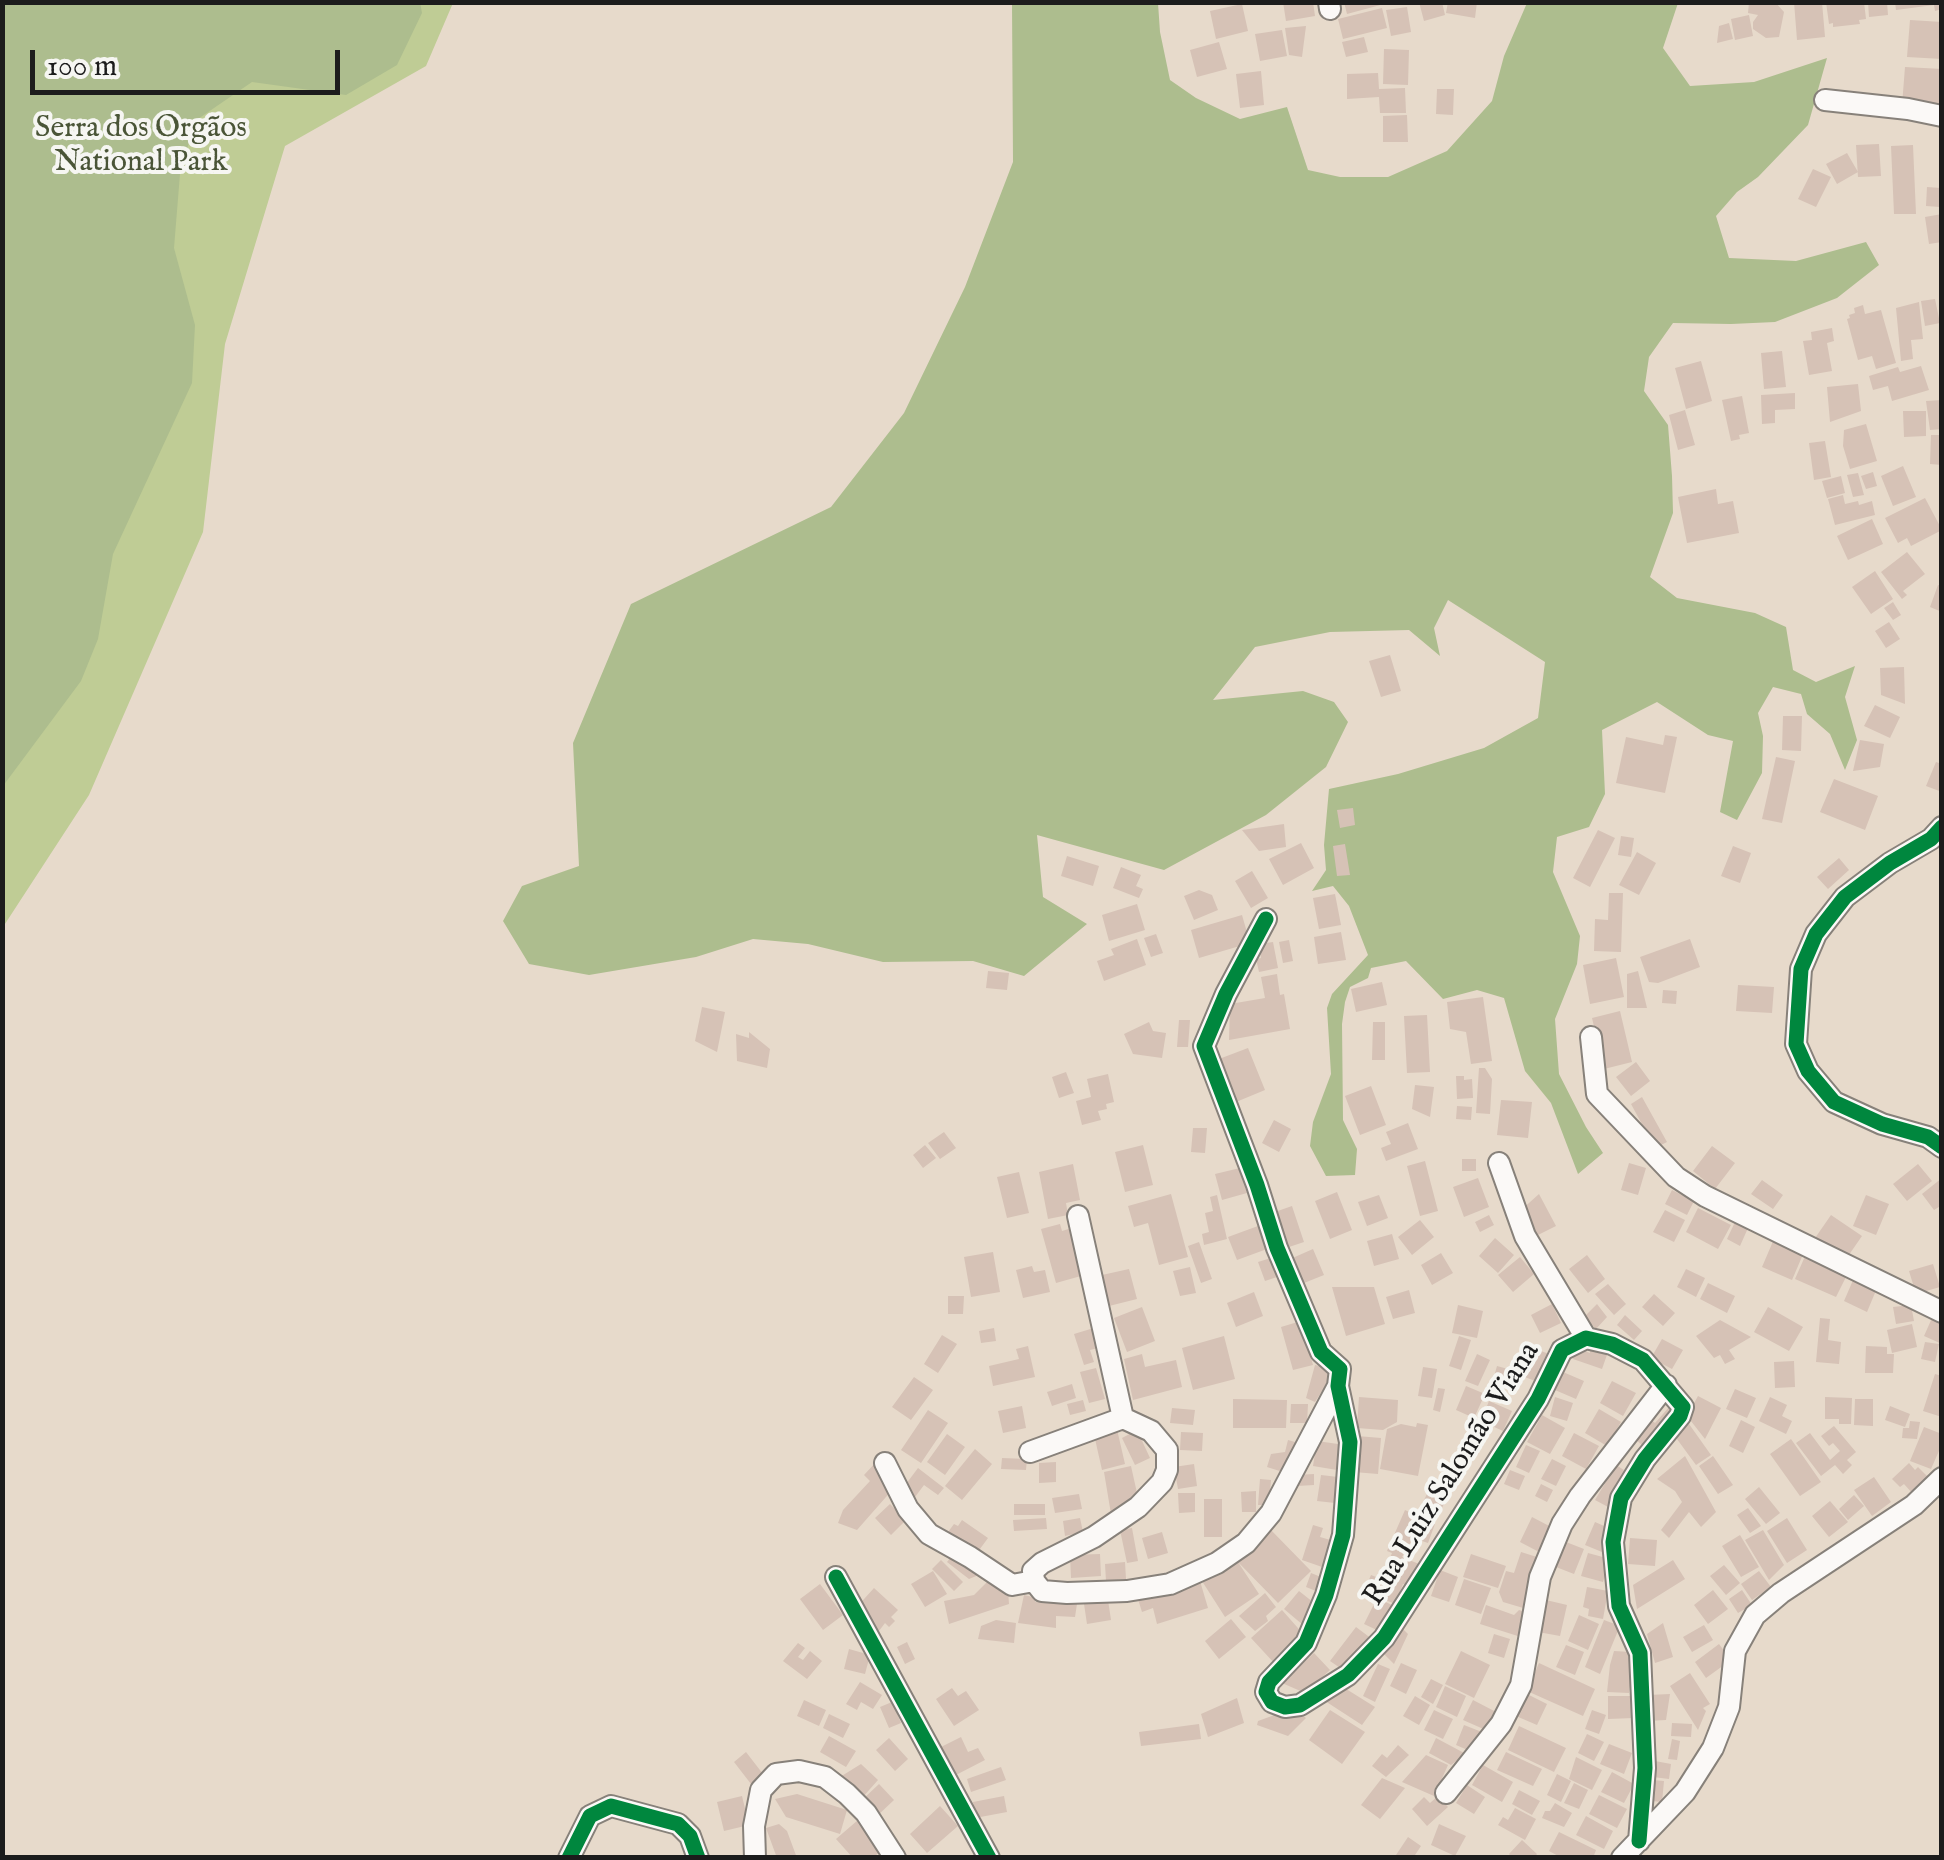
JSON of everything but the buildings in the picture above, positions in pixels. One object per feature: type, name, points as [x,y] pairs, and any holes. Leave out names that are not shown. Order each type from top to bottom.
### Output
[{"type":"street","points":[[1825,100],[1942,116]]},
{"type":"street","points":[[1942,828],[1845,897],[1816,934],[1801,969],[1796,1044],[1808,1072],[1834,1102],[1882,1124],[1928,1137],[1942,1147]]},
{"type":"street","points":[[1030,1452],[1123,1418],[1151,1431],[1167,1450],[1167,1470],[1162,1482],[1138,1507],[1094,1537],[1042,1563],[1033,1571],[1034,1580],[1042,1591],[1127,1591],[1170,1584],[1216,1563],[1246,1542],[1271,1513],[1338,1386],[1340,1369],[1321,1352],[1277,1248],[1204,1046],[1266,918]]},
{"type":"street","points":[[1592,1037],[1597,1094],[1676,1177],[1705,1196],[1942,1312]]},
{"type":"street","points":[[1499,1163],[1525,1236],[1586,1338]]},
{"type":"street","points":[[1078,1216],[1123,1418]]},
{"type":"street","name":"Rua Luiz Salomão Viana","points":[[1338,1386],[1350,1442],[1343,1535],[1326,1595],[1306,1643],[1269,1682],[1266,1692],[1272,1702],[1285,1707],[1300,1705],[1348,1675],[1384,1638],[1538,1398],[1562,1350],[1586,1338],[1612,1344],[1643,1360],[1666,1386]]},
{"type":"street","points":[[1446,1794],[1501,1724],[1521,1685],[1540,1577],[1562,1524],[1666,1386],[1683,1407],[1680,1416],[1620,1498],[1613,1542],[1619,1606],[1640,1653],[1644,1768],[1639,1841]]},
{"type":"street","points":[[885,1463],[908,1509],[929,1534],[1012,1585],[1034,1580]]},
{"type":"street","points":[[1622,1858],[1686,1792],[1712,1748],[1729,1707],[1736,1651],[1755,1615],[1781,1593],[1914,1505],[1942,1478]]},
{"type":"street","points":[[836,1577],[989,1858]]},
{"type":"street","points":[[754,1858],[754,1826],[762,1790],[776,1774],[799,1771],[825,1777],[847,1794],[866,1813],[895,1858]]},
{"type":"street","points":[[569,1858],[590,1816],[611,1806],[678,1824],[690,1836],[698,1858]]},
{"type":"green space","name":"Serra dos Orgãos National Park","points":[[3,2],[420,2],[422,13],[397,65],[346,95],[252,82],[195,121],[180,174],[174,248],[195,325],[192,383],[113,554],[98,639],[81,681],[3,786]]},
{"type":"green space","name":"Serra dos Orgãos National Park","points":[[3,3],[453,3],[426,66],[285,146],[225,344],[203,532],[89,795],[3,927]]},
{"type":"green space","points":[[1012,3],[1158,3],[1170,80],[1196,98],[1240,119],[1287,107],[1308,170],[1340,177],[1388,177],[1447,151],[1492,101],[1504,56],[1527,3],[1678,3],[1663,48],[1690,86],[1754,82],[1827,58],[1808,125],[1716,216],[1729,258],[1796,261],[1866,242],[1879,265],[1837,298],[1775,322],[1673,323],[1649,357],[1644,391],[1668,425],[1672,476],[1673,513],[1650,577],[1677,598],[1755,613],[1786,627],[1793,670],[1816,682],[1855,666],[1845,697],[1857,740],[1845,770],[1830,734],[1807,714],[1801,694],[1773,687],[1758,713],[1763,736],[1762,773],[1737,820],[1720,812],[1733,741],[1708,735],[1657,702],[1602,730],[1605,794],[1589,827],[1557,837],[1553,872],[1580,936],[1577,964],[1555,1019],[1559,1074],[1603,1153],[1578,1174],[1551,1103],[1525,1071],[1504,998],[1477,990],[1443,999],[1406,961],[1371,968],[1368,978],[1350,987],[1345,1002],[1343,1120],[1357,1149],[1355,1175],[1326,1176],[1310,1146],[1313,1122],[1331,1074],[1327,1008],[1332,994],[1368,955],[1349,906],[1333,886],[1312,891],[1326,870],[1329,789],[1398,774],[1484,748],[1538,718],[1545,662],[1448,600],[1434,628],[1440,656],[1409,630],[1330,632],[1255,647],[1213,700],[1303,691],[1334,702],[1348,722],[1326,767],[1266,815],[1164,870],[1037,835],[1043,897],[1087,924],[1024,976],[973,961],[883,962],[808,944],[753,939],[696,957],[589,975],[529,964],[503,921],[522,886],[579,866],[573,743],[631,604],[831,507],[904,413],[965,287],[1013,162]]},
{"type":"cycle path","points":[[1942,827],[1931,839],[1890,863],[1845,897],[1816,934],[1801,969],[1796,1044],[1808,1071],[1834,1102],[1882,1124],[1928,1137],[1942,1147]]},
{"type":"cycle path","points":[[1266,919],[1226,994],[1204,1046],[1277,1248],[1321,1352],[1340,1369],[1338,1386],[1350,1442],[1343,1535],[1326,1595],[1306,1643],[1269,1682],[1266,1692],[1272,1702],[1285,1707],[1300,1705],[1348,1675],[1384,1638],[1538,1399],[1562,1350],[1586,1338],[1612,1344],[1643,1360],[1683,1407],[1621,1498],[1613,1542],[1619,1606],[1640,1653],[1645,1768],[1639,1841]]},
{"type":"cycle path","points":[[836,1577],[989,1858]]},
{"type":"cycle path","points":[[569,1858],[590,1816],[611,1806],[678,1824],[690,1836],[698,1858]]}]
